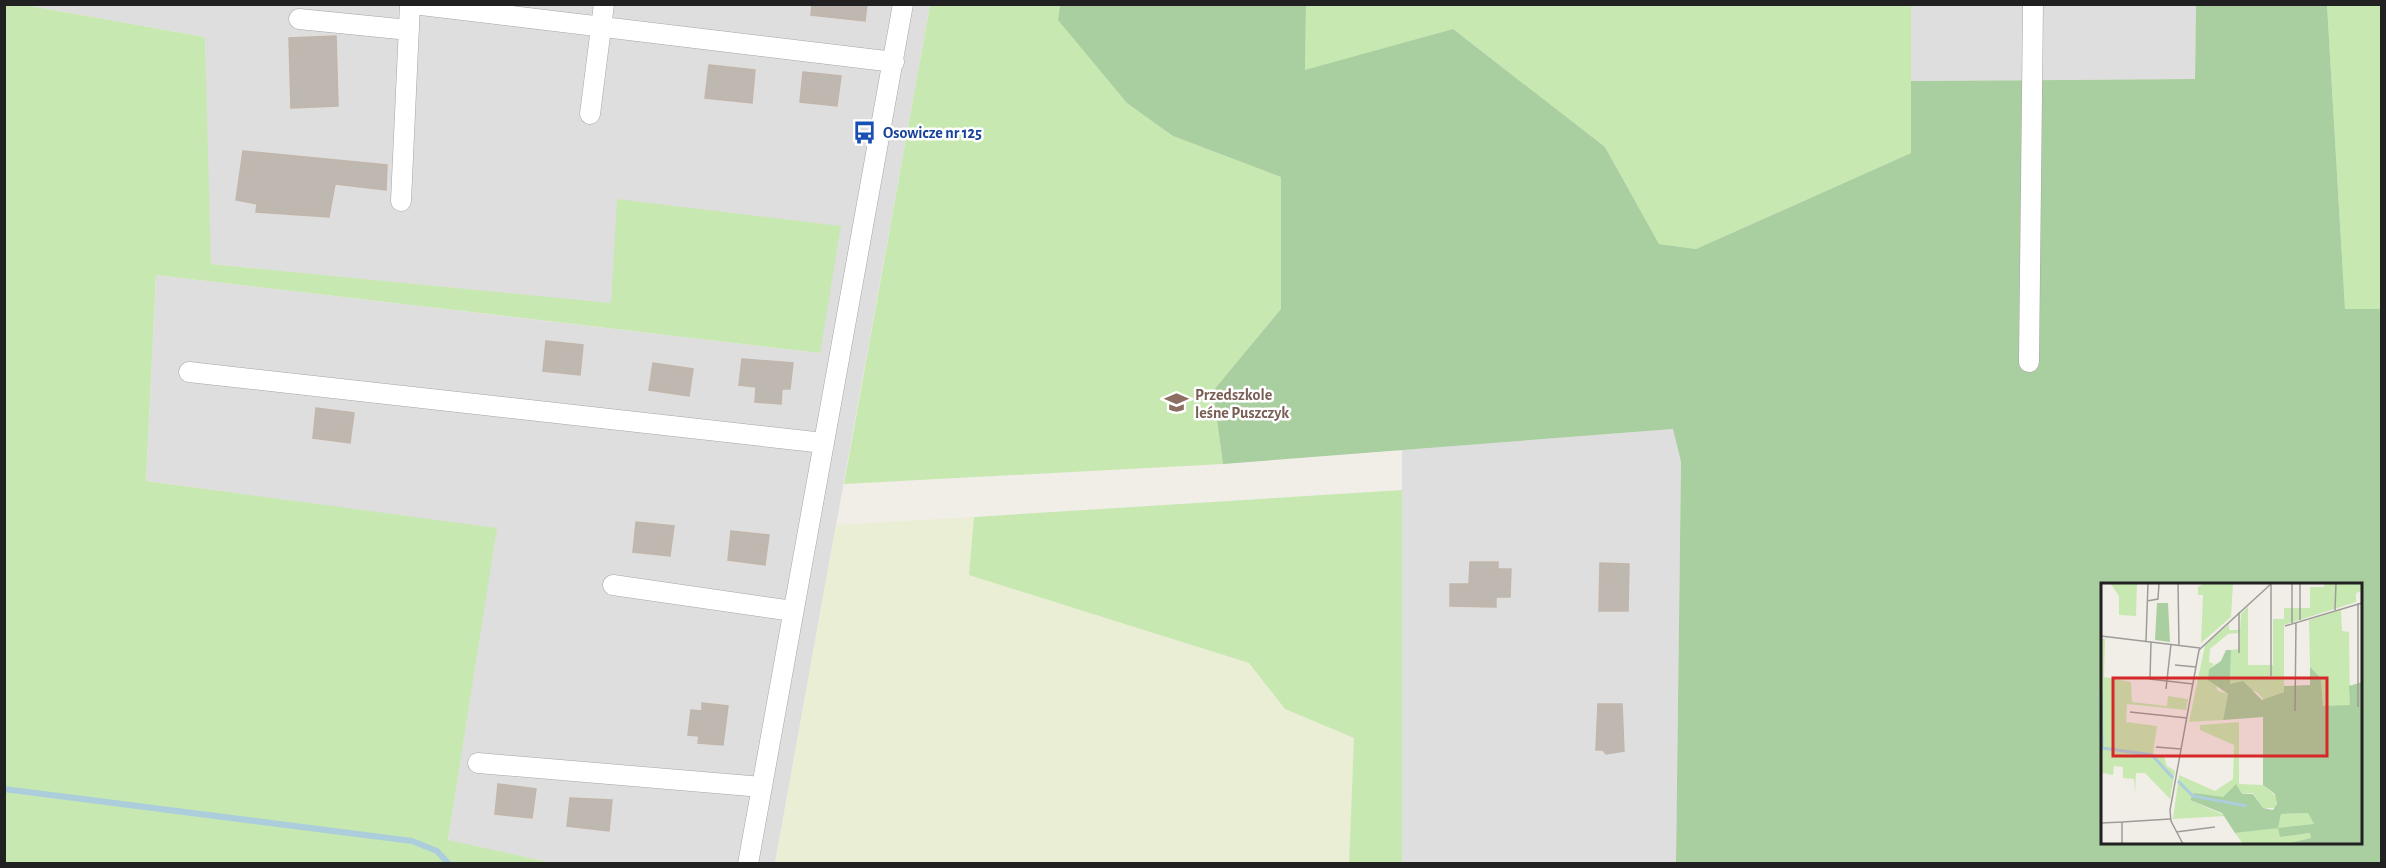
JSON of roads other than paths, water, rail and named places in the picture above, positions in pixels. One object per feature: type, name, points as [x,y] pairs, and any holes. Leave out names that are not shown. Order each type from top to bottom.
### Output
[{"type":"street","points":[[401,201],[412,4],[894,62]]},
{"type":"street","points":[[590,114],[604,4]]},
{"type":"street","points":[[748,864],[903,4]]},
{"type":"street","points":[[2029,362],[2033,4]]},
{"type":"street","points":[[299,19],[409,30]]},
{"type":"street","points":[[189,372],[824,442]]},
{"type":"street","points":[[613,585],[794,611]]},
{"type":"street","points":[[478,763],[762,787]]},
{"type":"waterway","points":[[4,789],[412,841],[437,851],[449,864]]},
{"type":"place","name":"Osowicze nr 125","points":[[865,132]]},
{"type":"place","name":"Przedszkole leśne Puszczyk","points":[[1177,403]]}]
